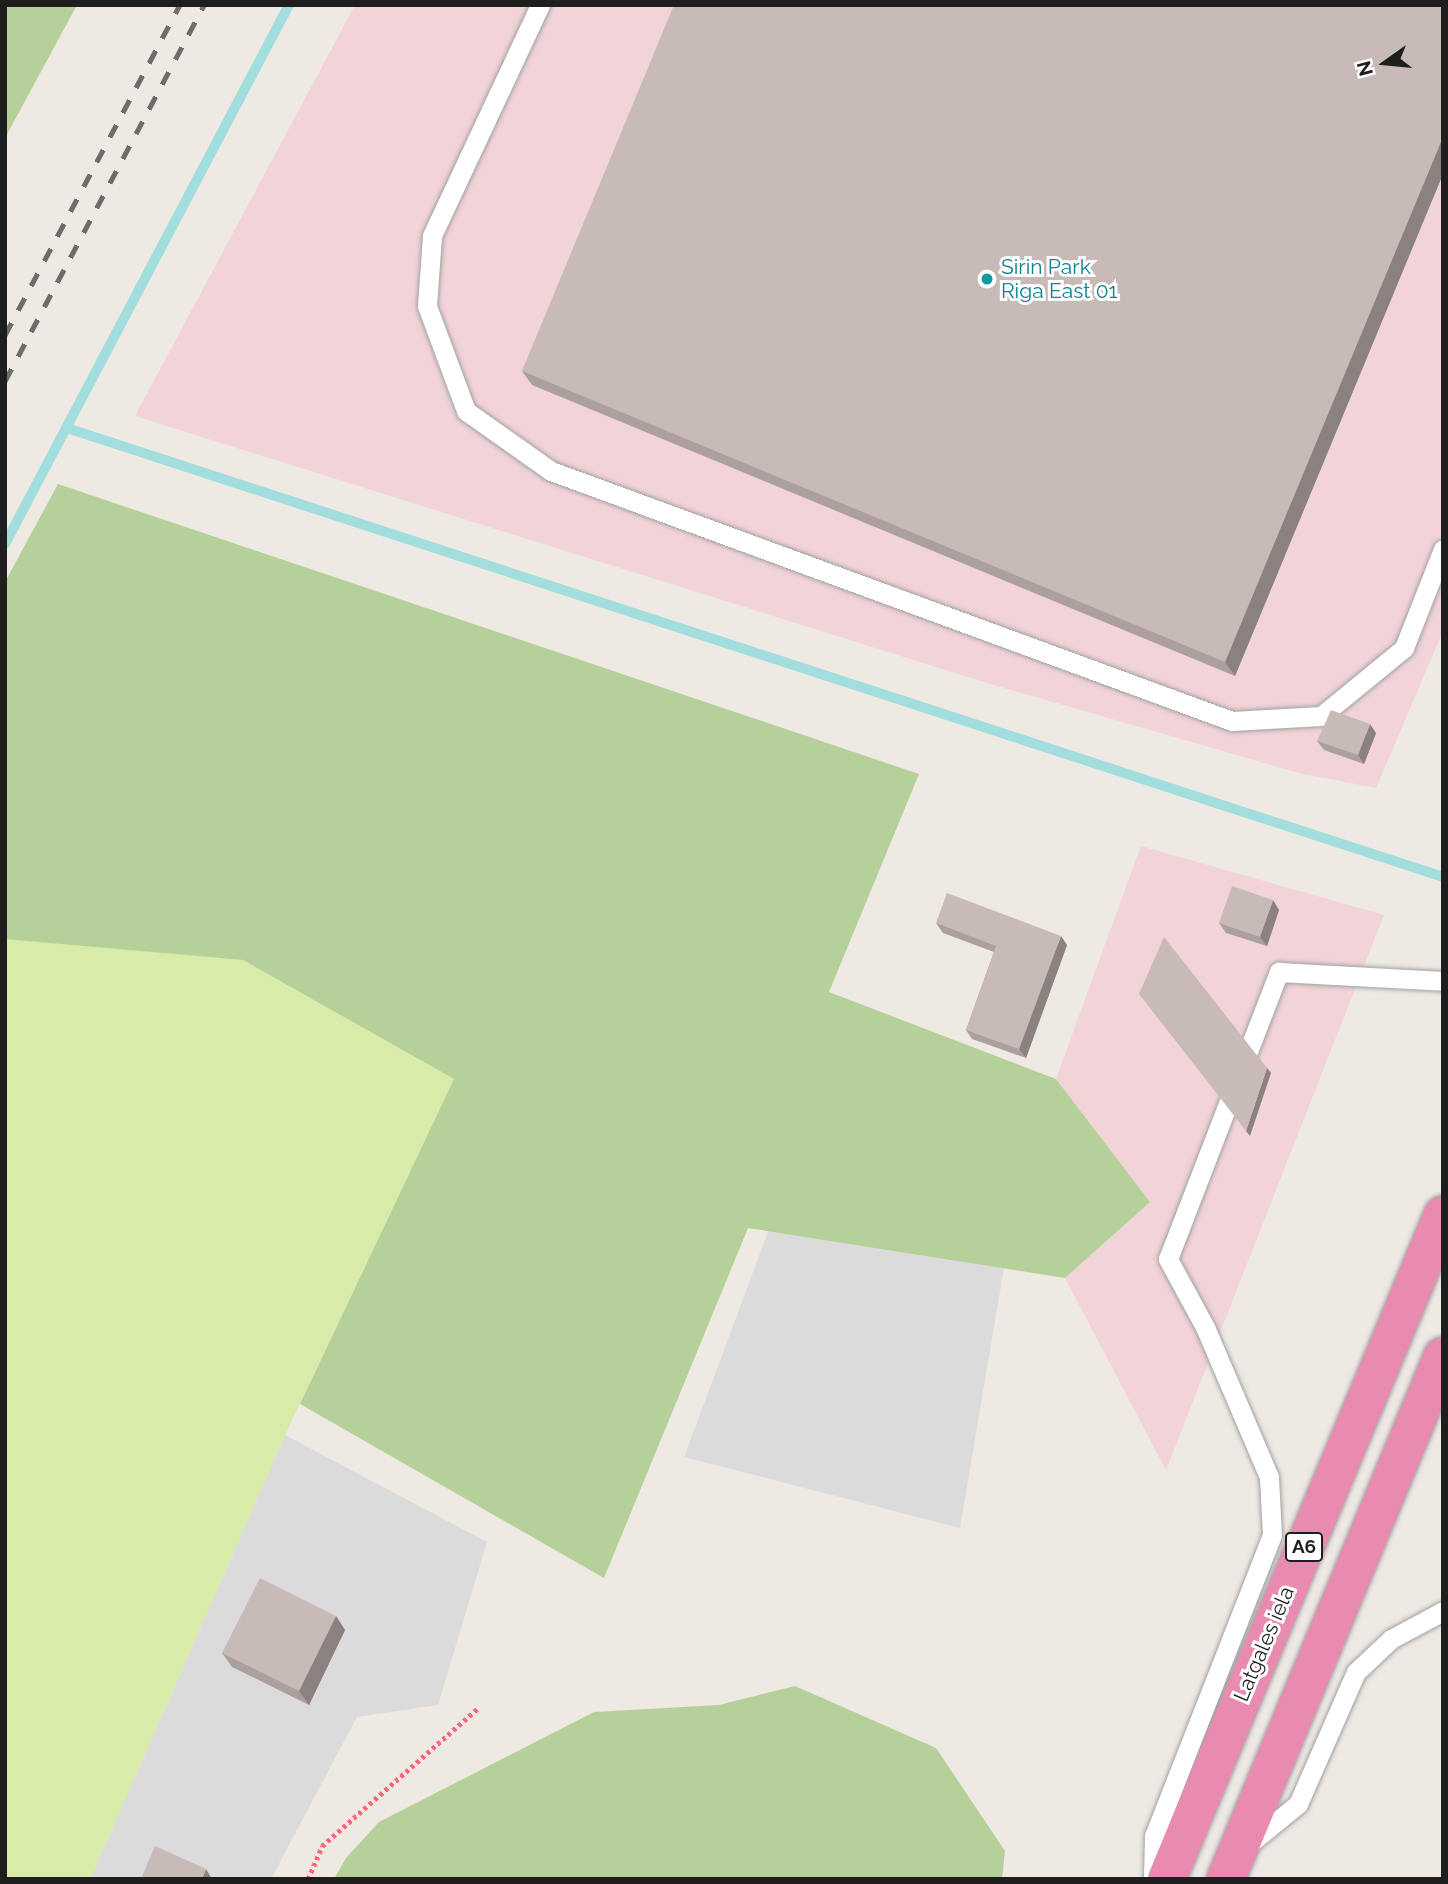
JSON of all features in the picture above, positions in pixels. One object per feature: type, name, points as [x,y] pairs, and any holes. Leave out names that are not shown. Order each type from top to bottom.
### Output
[{"type":"highway","name":"Latgales iela","points":[[1167,1879],[1443,1215]]},
{"type":"highway","name":"A6","points":[[1231,1868],[1443,1356]]},
{"type":"lane","points":[[540,5],[432,236],[427,306],[466,411],[551,471],[1231,721],[1321,716],[1331,708],[1404,648],[1443,549]]},
{"type":"lane","name":"Latgales iela","points":[[1153,1879],[1154,1836],[1272,1535],[1269,1477],[1206,1329],[1168,1259],[1279,971],[1443,981]]},
{"type":"lane","points":[[1231,1868],[1298,1804],[1356,1672],[1391,1639],[1443,1611]]},
{"type":"path","points":[[308,1879],[322,1846],[477,1709]]},
{"type":"shaded area","points":[[355,5],[1443,5],[1443,631],[1376,788],[1299,773],[987,683],[135,416]]},
{"type":"shaded area","points":[[1141,846],[1384,915],[1166,1470],[1065,1278],[1150,1202],[1056,1079]]},
{"type":"shaded area","points":[[784,1189],[1004,1268],[960,1528],[684,1457]]},
{"type":"shaded area","points":[[285,1435],[487,1542],[438,1705],[357,1717],[271,1879],[90,1879]]},
{"type":"green space","points":[[8,5],[77,5],[5,138],[5,11]]},
{"type":"green space","points":[[58,484],[919,774],[829,992],[1056,1079],[1150,1202],[1065,1278],[748,1228],[604,1578],[300,1404],[454,1079],[243,960],[5,939],[5,582]]},
{"type":"green space","points":[[7,938],[243,960],[454,1079],[285,1435],[90,1879],[5,1879]]},
{"type":"green space","points":[[795,1686],[936,1748],[1005,1851],[1002,1879],[334,1879],[346,1858],[379,1822],[594,1712],[719,1705]]},
{"type":"building","name":"Sirin Park Riga East 01","points":[[674,5],[1443,5],[1443,137],[1225,662],[522,371]]},
{"type":"building","points":[[1331,710],[1370,724],[1358,755],[1317,741]]},
{"type":"building","points":[[1232,886],[1273,900],[1260,937],[1219,923]]},
{"type":"building","points":[[947,893],[1061,936],[1019,1049],[966,1030],[996,946],[936,923]]},
{"type":"building","points":[[1164,937],[1267,1068],[1246,1131],[1139,994]]},
{"type":"building","points":[[260,1578],[336,1616],[299,1691],[222,1653]]},
{"type":"building","points":[[155,1846],[206,1869],[202,1879],[141,1879]]},
{"type":"waterway","points":[[5,544],[289,5]]},
{"type":"waterway","points":[[67,428],[1443,877]]},
{"type":"railway","points":[[5,335],[180,5]]},
{"type":"railway","points":[[5,381],[204,5]]},
{"type":"place","name":"Sirin Park Riga East 01","points":[[987,279]]}]
